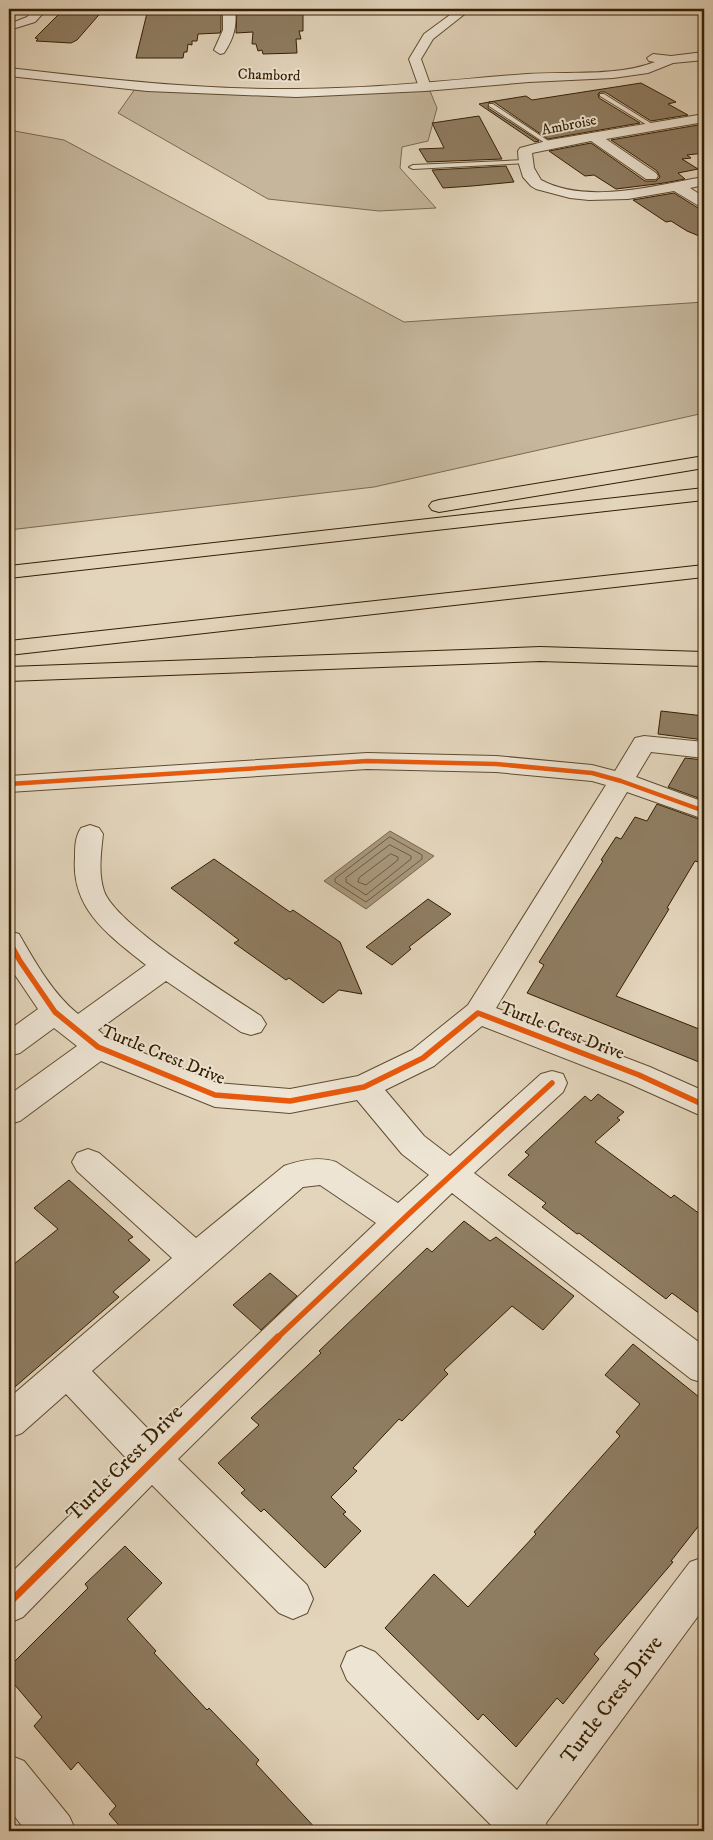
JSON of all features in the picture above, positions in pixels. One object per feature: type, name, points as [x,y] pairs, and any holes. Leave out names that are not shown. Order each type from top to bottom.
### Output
[{"type":"highway","points":[[72,566],[704,462]]},
{"type":"highway","points":[[9,572],[704,494]]},
{"type":"highway","points":[[9,648],[704,571]]},
{"type":"highway","points":[[9,674],[540,654],[704,659]]},
{"type":"street","points":[[9,27],[26,23],[38,15],[41,9]]},
{"type":"street","points":[[220,50],[229,36],[231,22],[229,9]]},
{"type":"street","points":[[424,87],[415,59],[428,37],[465,9]]},
{"type":"street","points":[[533,9],[546,9]]},
{"type":"street","points":[[637,56],[655,58]]},
{"type":"street","name":"Chambord","points":[[529,78],[537,74],[597,63],[655,58],[670,60],[704,56]]},
{"type":"street","name":"Chambord","points":[[9,72],[147,87],[296,93],[424,87],[529,78],[608,74],[648,69],[670,60]]},
{"type":"street","points":[[597,63],[608,74]]},
{"type":"street","name":"Ambroise","points":[[525,162],[525,151],[550,144],[654,126],[702,120]]},
{"type":"street","points":[[594,137],[651,176]]},
{"type":"street","points":[[525,162],[536,183],[558,191],[600,197],[704,181]]},
{"type":"street","points":[[676,186],[704,203]]},
{"type":"street","name":"Turtle Crest Drive","points":[[9,1112],[77,1030],[215,1095],[290,1101],[364,1087],[423,1058],[478,1013],[644,744],[704,750]]},
{"type":"street","points":[[12,787],[367,760],[496,764],[592,773],[621,781],[704,811]]},
{"type":"street","points":[[90,834],[87,867],[91,893],[103,912],[166,966],[251,1024]]},
{"type":"street","points":[[9,941],[20,961],[77,1030]]},
{"type":"street","points":[[9,1045],[77,1030],[166,966]]},
{"type":"street","name":"Turtle Crest Drive","points":[[478,1013],[639,1075],[704,1105]]},
{"type":"street","name":"Turtle Crest Drive","points":[[9,1603],[151,1458],[450,1174],[552,1084]]},
{"type":"street","points":[[364,1087],[414,1145],[704,1366]]},
{"type":"street","points":[[88,1162],[196,1258]]},
{"type":"street","points":[[9,1421],[295,1174],[325,1171],[399,1222]]},
{"type":"street","name":"Turtle Crest Drive","points":[[67,1370],[151,1458],[294,1599]]},
{"type":"street","name":"Turtle Crest Drive","points":[[361,1666],[520,1829],[704,1576]]},
{"type":"street","points":[[9,1776],[54,1831]]},
{"type":"lane","points":[[602,95],[654,126]]},
{"type":"lane","points":[[491,105],[550,144]]},
{"type":"lane","points":[[412,167],[525,162]]},
{"type":"shaded area","points":[[135,89],[277,95],[430,91],[437,108],[428,141],[402,147],[400,168],[436,208],[379,211],[268,199],[118,113]]},
{"type":"shaded area","points":[[9,130],[64,140],[404,322],[704,302],[704,413],[374,487],[9,530]]},
{"type":"water","points":[[390,831],[434,856],[366,909],[324,881]]},
{"type":"building","points":[[64,9],[104,9],[77,40],[71,43],[36,41],[38,39],[35,38]]},
{"type":"building","points":[[148,9],[221,9],[221,30],[220,33],[198,34],[197,41],[192,41],[192,45],[188,44],[187,52],[184,52],[183,58],[136,58]]},
{"type":"building","points":[[237,9],[303,9],[303,31],[299,31],[301,39],[296,39],[297,53],[263,54],[262,50],[258,51],[256,44],[252,44],[253,32],[236,33]]},
{"type":"building","points":[[641,83],[676,102],[668,104],[688,115],[651,121],[605,92],[600,92],[598,94],[599,98],[640,123],[548,139],[494,102],[489,102],[526,96],[532,100]]},
{"type":"building","points":[[489,102],[488,108],[539,141],[535,142],[479,104]]},
{"type":"building","points":[[479,116],[502,159],[427,162],[419,149],[444,148],[432,123]]},
{"type":"building","points":[[704,124],[704,153],[687,155],[691,158],[682,159],[698,169],[678,173],[685,179],[664,183],[616,189],[594,175],[585,176],[549,151],[591,143],[645,181],[656,181],[660,177],[657,171],[611,140]]},
{"type":"building","points":[[506,166],[514,182],[443,188],[432,170]]},
{"type":"building","points":[[674,193],[698,208],[704,209],[704,238],[687,231],[671,221],[666,222],[633,200]]},
{"type":"building","points":[[661,711],[704,716],[704,740],[658,734]]},
{"type":"building","points":[[685,758],[704,760],[704,800],[668,787]]},
{"type":"building","points":[[657,804],[704,821],[704,864],[695,861],[667,908],[669,909],[616,996],[704,1031],[704,1064],[527,993],[544,965],[539,962],[603,861],[601,860],[616,837],[621,839],[635,817],[647,821]]},
{"type":"building","points":[[214,859],[290,912],[293,910],[340,942],[362,994],[339,990],[323,1003],[289,978],[286,980],[234,943],[239,940],[171,888]]},
{"type":"building","points":[[428,899],[451,914],[409,947],[411,949],[392,965],[366,947]]},
{"type":"building","points":[[598,1094],[624,1112],[617,1118],[620,1120],[595,1142],[671,1198],[674,1195],[704,1217],[704,1317],[672,1293],[666,1299],[542,1207],[546,1203],[508,1175],[529,1155],[525,1152],[585,1096],[591,1101]]},
{"type":"building","points":[[69,1180],[133,1237],[128,1240],[150,1260],[113,1292],[119,1297],[9,1392],[9,1268],[58,1229],[34,1208]]},
{"type":"building","points":[[464,1221],[490,1241],[496,1237],[574,1296],[543,1330],[512,1306],[444,1370],[448,1374],[402,1421],[399,1419],[353,1468],[357,1471],[331,1497],[346,1512],[343,1514],[361,1531],[325,1568],[264,1509],[261,1512],[241,1493],[245,1490],[218,1463],[259,1425],[251,1418],[321,1353],[319,1351],[427,1248],[432,1252]]},
{"type":"building","points":[[270,1273],[297,1296],[261,1330],[233,1305]]},
{"type":"building","points":[[633,1344],[704,1401],[704,1519],[671,1561],[673,1562],[594,1654],[599,1659],[563,1704],[557,1698],[516,1747],[483,1714],[478,1720],[385,1628],[434,1574],[468,1607],[536,1534],[534,1532],[620,1436],[616,1432],[640,1404],[605,1375]]},
{"type":"building","points":[[125,1546],[162,1583],[127,1619],[156,1651],[154,1653],[207,1710],[209,1708],[259,1760],[256,1764],[318,1831],[124,1831],[109,1814],[116,1806],[78,1762],[71,1770],[34,1726],[42,1717],[9,1678],[9,1667],[88,1588],[85,1584]]},
{"type":"cycle path","points":[[9,784],[367,761],[496,764],[592,773],[621,781],[704,811]]},
{"type":"cycle path","points":[[9,941],[20,961],[55,1012],[98,1047],[215,1095],[290,1101],[364,1087],[423,1058],[478,1013],[639,1075],[704,1105]]},
{"type":"cycle path","points":[[9,1603],[276,1338],[552,1083]]}]
